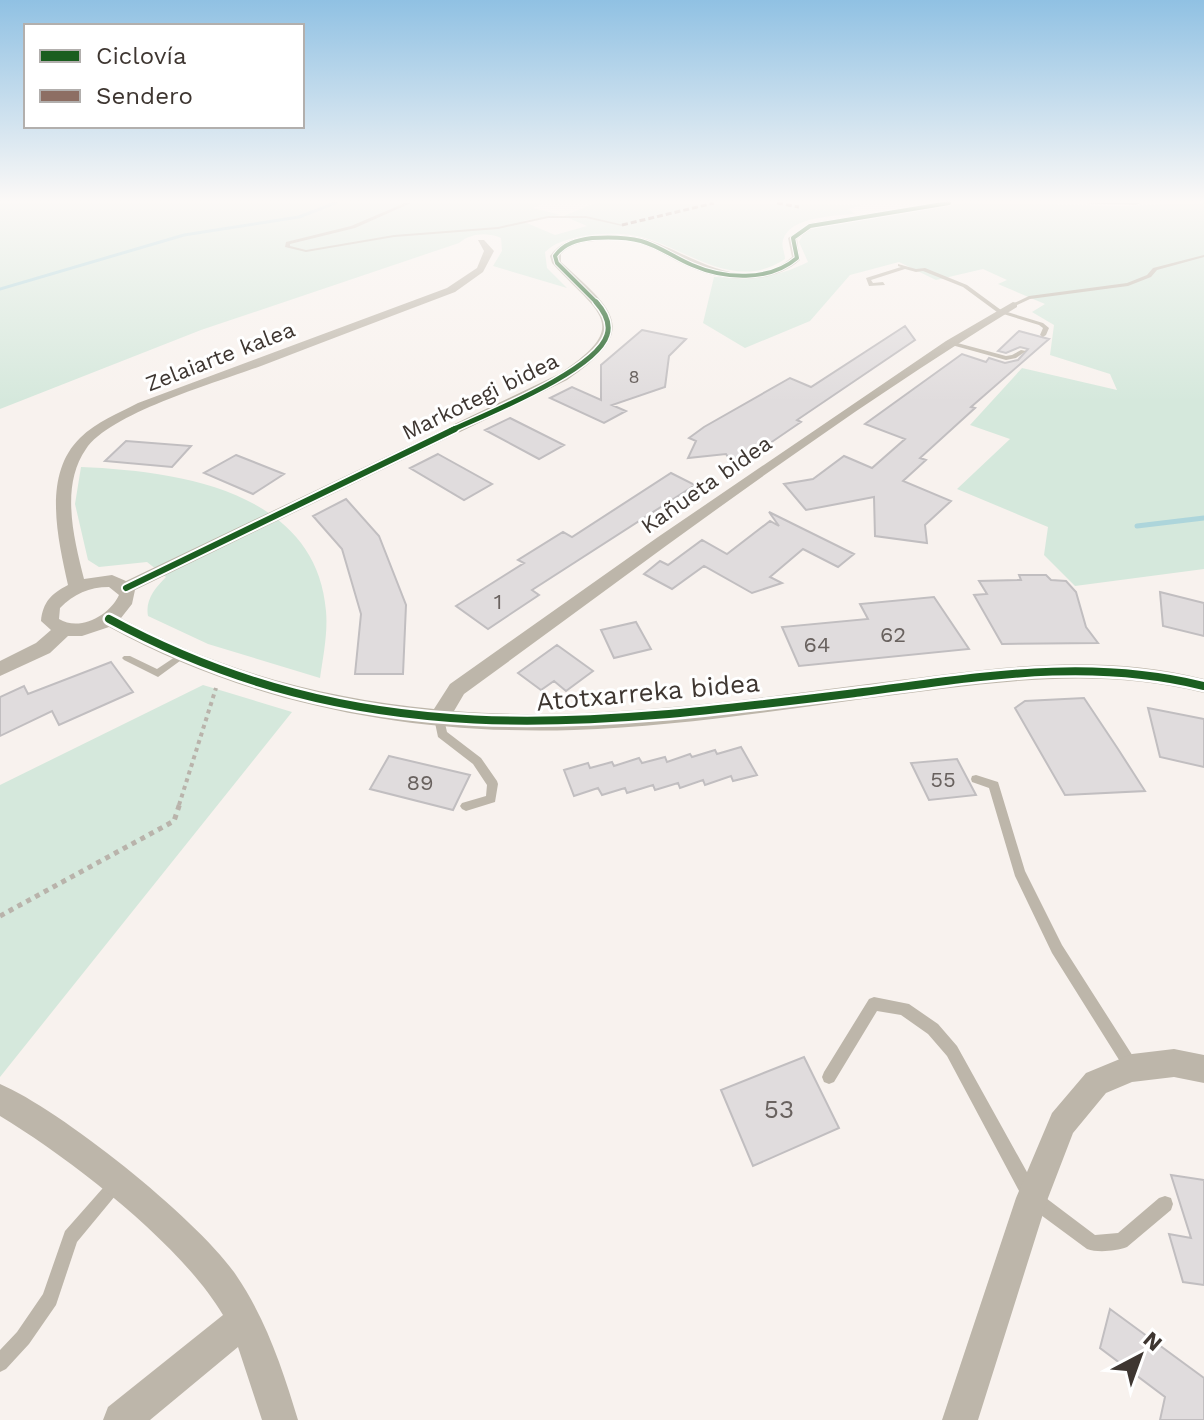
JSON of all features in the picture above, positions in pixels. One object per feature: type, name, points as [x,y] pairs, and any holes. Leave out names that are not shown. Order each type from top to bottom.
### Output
[{"type":"street","name":"Zelaiarte kalea","points":[[77,587],[65,535],[65,479],[80,446],[106,424],[143,406],[451,290],[481,269]]},
{"type":"street","name":"Markotegi bidea","points":[[126,588],[563,377],[591,360],[604,346],[611,330],[606,312],[563,269]]},
{"type":"street","name":"Markotegi bidea","points":[[704,269],[764,273],[777,269]]},
{"type":"street","name":"Kañueta bidea","points":[[439,718],[457,689],[676,531],[1006,308]]},
{"type":"street","points":[[112,581],[126,588],[126,603],[109,619],[86,628],[64,629],[55,626],[48,614],[57,599],[77,587],[112,581]]},
{"type":"street","name":"Atotxarreka bidea","points":[[109,619],[181,656],[221,672],[340,703],[439,718],[533,723],[678,714],[1032,671],[1132,672],[1204,686]]},
{"type":"street","points":[[0,669],[43,648],[64,629]]},
{"type":"street","points":[[960,1420],[1032,1198],[1062,1123],[1096,1083],[1132,1068],[1174,1063],[1204,1069]]},
{"type":"street","points":[[0,1099],[22,1111],[117,1182],[182,1239],[222,1283],[244,1320],[264,1368],[280,1420]]},
{"type":"street","points":[[121,1420],[244,1320]]},
{"type":"lane","points":[[883,284],[871,285],[868,279],[894,269]]},
{"type":"lane","points":[[924,269],[1041,324],[1046,328],[1043,335]]},
{"type":"lane","points":[[1006,308],[1029,298],[1128,284],[1149,276],[1155,269]]},
{"type":"lane","points":[[950,343],[1006,358],[1023,351]]},
{"type":"lane","points":[[127,658],[158,673],[181,656]]},
{"type":"lane","points":[[439,718],[442,734],[477,761],[493,784],[491,799],[466,806]]},
{"type":"lane","points":[[976,779],[994,785],[1019,872],[1057,949],[1132,1068]]},
{"type":"lane","points":[[829,1077],[874,1004],[904,1009],[933,1029],[952,1051],[1032,1198],[1093,1243],[1121,1241],[1165,1204]]},
{"type":"lane","points":[[0,1363],[23,1338],[50,1299],[71,1237],[117,1182]]},
{"type":"path","points":[[0,916],[174,821],[221,672]]},
{"type":"green space","points":[[0,269],[381,269],[201,330],[0,409]]},
{"type":"green space","points":[[504,269],[548,269],[567,288]]},
{"type":"green space","points":[[727,269],[762,269],[752,271]]},
{"type":"green space","points":[[791,269],[872,269],[850,275],[810,321],[745,348],[703,323],[714,277],[762,277]]},
{"type":"green space","points":[[914,269],[982,269],[936,280]]},
{"type":"green space","points":[[984,269],[1204,269],[1204,569],[1075,586],[1044,555],[1048,527],[957,489],[1010,439],[970,425],[1022,368],[1117,390],[1110,374],[1050,355],[1054,325],[1032,312],[1045,304],[998,284],[1007,280]]},
{"type":"green space","points":[[81,467],[158,474],[198,482],[236,495],[269,513],[297,538],[317,570],[326,611],[320,678],[208,644],[148,616],[149,600],[166,577],[147,562],[99,567],[88,560],[75,504]]},
{"type":"green space","points":[[203,685],[292,712],[0,1077],[0,785]]},
{"type":"building","points":[[905,326],[915,340],[797,420],[801,422],[737,470],[726,454],[688,458],[696,441],[689,438],[704,427],[790,378],[811,387]]},
{"type":"building","points":[[642,330],[686,339],[669,356],[665,387],[612,405],[626,411],[604,423],[550,398],[572,387],[601,400],[601,365]]},
{"type":"building","points":[[1019,331],[1049,339],[971,407],[975,408],[920,458],[926,460],[903,481],[951,501],[925,525],[927,543],[875,536],[874,497],[806,510],[784,484],[813,479],[844,456],[872,468],[905,439],[865,424],[962,354],[986,362],[989,358],[1005,363],[1018,360],[1028,349],[1020,347],[1006,353],[998,351]]},
{"type":"building","points":[[510,418],[564,445],[539,459],[485,430]]},
{"type":"building","points":[[126,441],[191,446],[172,467],[105,461]]},
{"type":"building","points":[[438,454],[492,484],[464,500],[410,468]]},
{"type":"building","points":[[236,455],[284,474],[253,494],[204,473]]},
{"type":"building","points":[[671,473],[695,485],[532,590],[539,595],[488,629],[456,606],[524,563],[518,560],[563,532],[572,537]]},
{"type":"building","points":[[346,499],[379,536],[406,605],[403,674],[355,674],[361,614],[342,549],[313,516]]},
{"type":"building","points":[[769,512],[854,554],[838,567],[803,549],[770,577],[782,583],[752,593],[704,566],[672,589],[644,574],[660,561],[668,565],[702,540],[727,554],[770,521],[779,526]]},
{"type":"building","points":[[1019,575],[1046,575],[1051,580],[1066,581],[1076,592],[1086,627],[1098,643],[1002,644],[974,595],[987,594],[979,581],[1021,580]]},
{"type":"building","points":[[1160,592],[1204,603],[1204,636],[1163,626]]},
{"type":"building","points":[[934,597],[969,649],[799,666],[782,627],[868,619],[860,604]]},
{"type":"building","points":[[636,622],[651,649],[614,658],[601,630]]},
{"type":"building","points":[[557,645],[593,671],[566,691],[554,681],[541,690],[518,673]]},
{"type":"building","points":[[111,662],[133,692],[59,725],[52,711],[0,736],[0,697],[24,686],[28,694]]},
{"type":"building","points":[[1084,698],[1145,791],[1065,795],[1015,708],[1025,701]]},
{"type":"building","points":[[1148,708],[1204,719],[1204,767],[1160,757]]},
{"type":"building","points":[[741,747],[757,775],[733,781],[731,776],[705,785],[703,780],[680,788],[678,783],[655,790],[653,785],[627,793],[625,788],[602,795],[598,788],[574,796],[564,770],[588,763],[590,768],[612,762],[614,766],[639,758],[642,763],[665,757],[667,762],[690,754],[692,757],[715,750],[717,754]]},
{"type":"building","points":[[389,756],[470,775],[453,810],[370,789]]},
{"type":"building","points":[[957,759],[976,795],[929,800],[911,763]]},
{"type":"building","points":[[804,1057],[839,1128],[753,1166],[721,1090]]},
{"type":"building","points":[[1171,1175],[1204,1180],[1204,1285],[1183,1282],[1169,1234],[1191,1238]]},
{"type":"building","points":[[1110,1309],[1204,1378],[1204,1420],[1160,1420],[1165,1397],[1100,1348]]},
{"type":"waterway","points":[[0,289],[67,269]]},
{"type":"waterway","points":[[1137,526],[1204,518]]},
{"type":"cycle path","points":[[126,588],[563,377],[587,361],[602,347],[608,333],[608,321],[602,308],[563,269]]},
{"type":"cycle path","points":[[706,269],[735,275],[763,274],[781,269]]},
{"type":"cycle path","points":[[109,619],[204,666],[253,683],[373,709],[495,722],[577,722],[666,716],[1046,671],[1126,671],[1165,676],[1204,686]]}]
